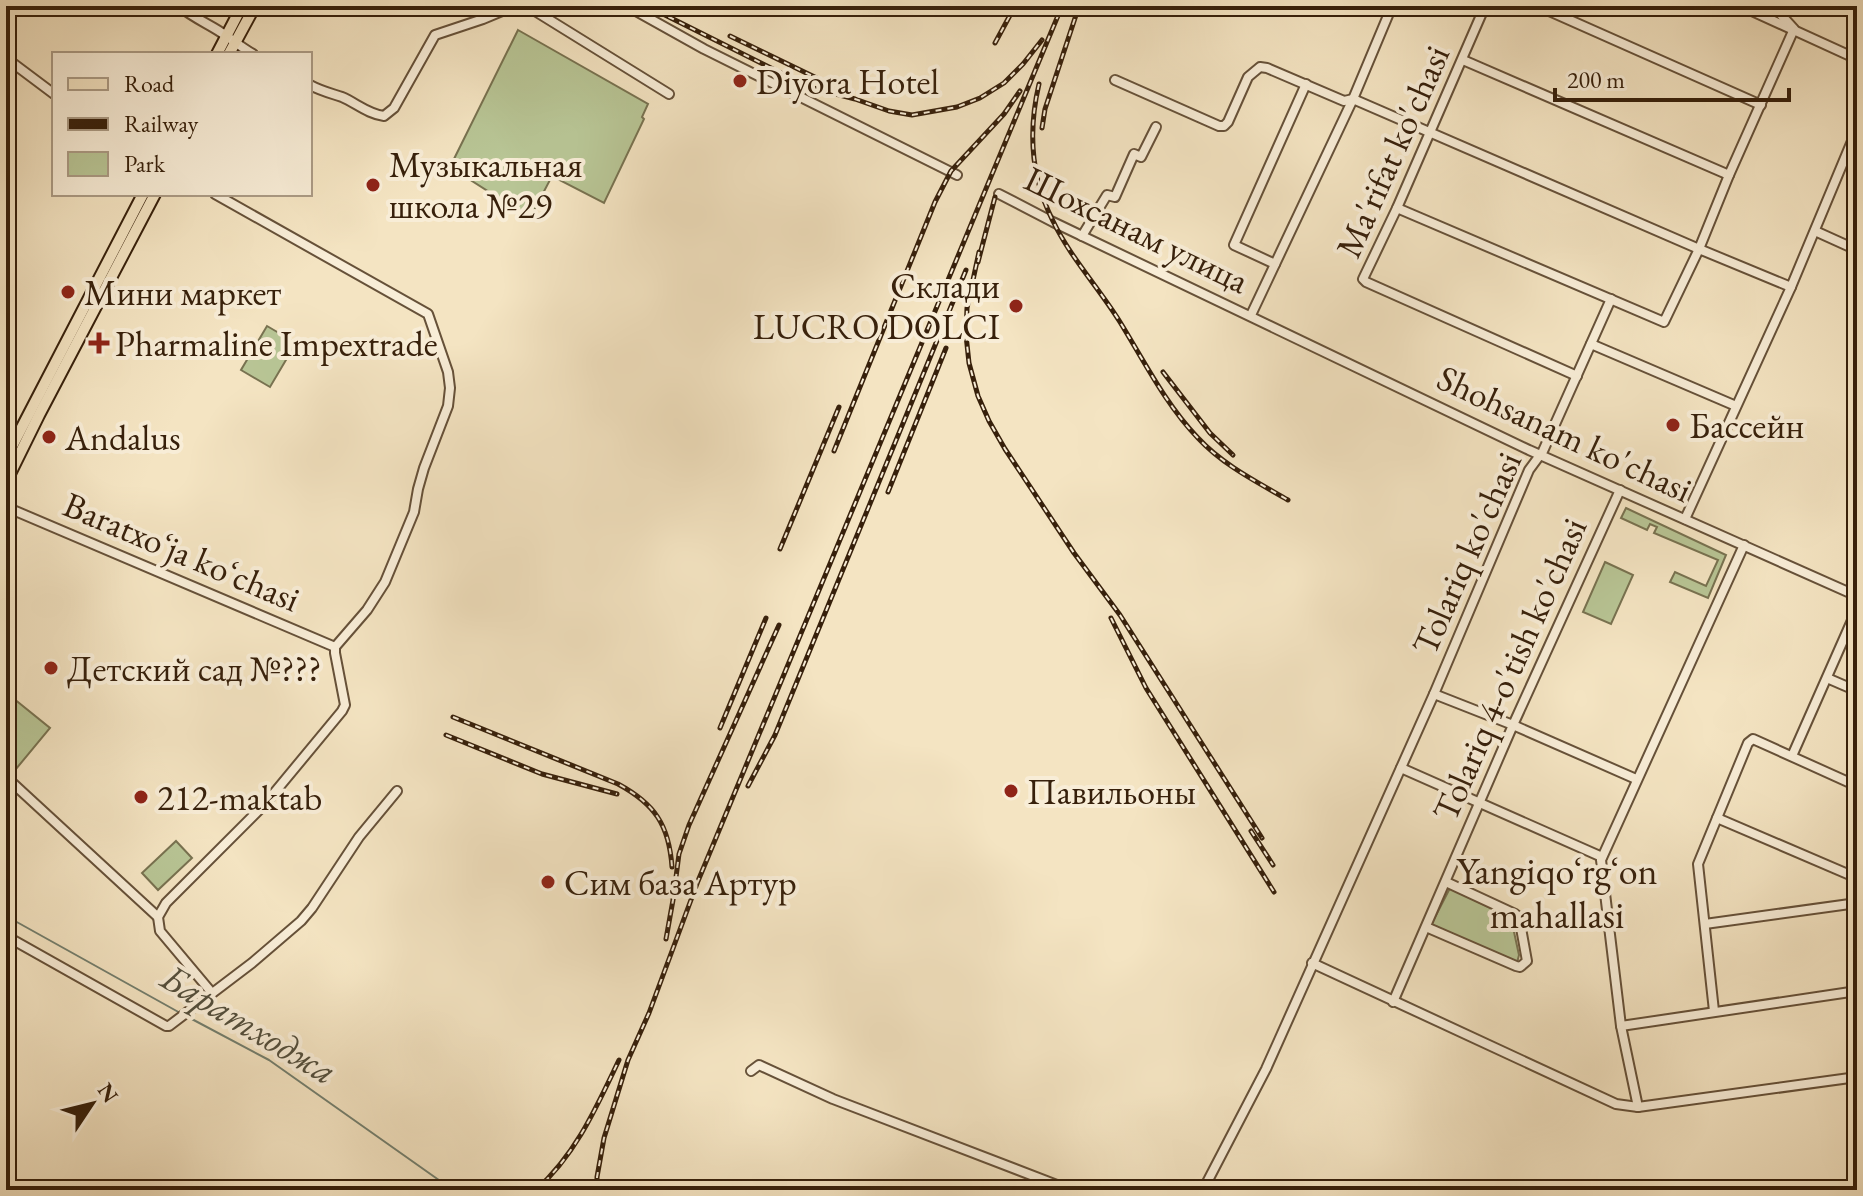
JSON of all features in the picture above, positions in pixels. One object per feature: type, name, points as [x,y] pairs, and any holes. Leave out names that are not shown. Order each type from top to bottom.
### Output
[{"type":"main road","points":[[230,45],[242,6]]},
{"type":"main road","points":[[230,45],[255,6]]},
{"type":"main road","points":[[6,482],[38,407],[142,196]]},
{"type":"main road","points":[[6,458],[38,407],[154,196]]},
{"type":"street","points":[[179,6],[217,29],[230,45]]},
{"type":"street","points":[[312,86],[342,97],[375,115],[384,116],[394,108],[435,35],[514,6]]},
{"type":"street","points":[[527,6],[669,94]]},
{"type":"street","points":[[627,6],[704,49],[957,175]]},
{"type":"street","points":[[1251,315],[1353,99],[1392,6]]},
{"type":"street","name":"Ma'rifat ko'chasi","points":[[1485,6],[1364,281],[1577,376]]},
{"type":"street","points":[[1538,6],[1761,105]]},
{"type":"street","points":[[1741,6],[1857,59]]},
{"type":"street","points":[[1773,6],[1794,29]]},
{"type":"street","points":[[1397,208],[1664,322],[1794,29]]},
{"type":"street","points":[[6,58],[52,92]]},
{"type":"street","points":[[1463,60],[1729,175]]},
{"type":"street","points":[[1115,80],[1224,126],[1248,77],[1260,67],[1267,68],[1344,101],[1353,99],[1791,287]]},
{"type":"street","points":[[1275,264],[1234,245],[1306,84]]},
{"type":"street","points":[[1082,236],[1107,195],[1115,197],[1134,154],[1141,157],[1156,127]]},
{"type":"street","points":[[1685,519],[1791,287],[1857,129]]},
{"type":"street","name":"Шохсанам улица","points":[[999,194],[1251,315]]},
{"type":"street","points":[[212,993],[160,931],[158,917],[166,903],[265,804],[342,711],[345,705],[335,647],[381,590],[414,512],[424,468],[448,406],[450,388],[448,372],[428,314],[219,196]]},
{"type":"street","points":[[1815,231],[1857,250]]},
{"type":"street","name":"Tolariq ko'chasi","points":[[1203,1190],[1266,1069],[1434,694],[1529,470],[1541,455],[1611,299]]},
{"type":"street","name":"Shohsanam ko'chasi","points":[[1251,315],[1541,455],[1857,596]]},
{"type":"street","points":[[1591,344],[1736,406]]},
{"type":"street","name":"Tolariq 4-o'tish ko'chasi","points":[[1393,1002],[1513,725],[1620,490]]},
{"type":"street","name":"Baratxoʻja koʻchasi","points":[[6,507],[335,647]]},
{"type":"street","points":[[1638,1107],[1621,1026],[1601,860],[1744,545]]},
{"type":"street","points":[[1792,756],[1857,609]]},
{"type":"street","points":[[1827,678],[1857,691]]},
{"type":"street","name":"Tolariq ko'chasi","points":[[1434,694],[1636,779]]},
{"type":"street","points":[[1714,1011],[1698,864],[1751,739],[1857,786]]},
{"type":"street","points":[[1401,768],[1602,857]]},
{"type":"street","points":[[6,777],[158,917]]},
{"type":"street","points":[[6,936],[166,1026],[272,947],[301,921],[359,837],[397,791]]},
{"type":"street","points":[[1717,818],[1857,878]]},
{"type":"street","points":[[1426,927],[1516,966],[1520,967],[1527,961],[1519,917],[1446,882]]},
{"type":"street","points":[[1705,924],[1857,903]]},
{"type":"street","points":[[1312,963],[1616,1104],[1638,1107],[1857,1077]]},
{"type":"street","points":[[1621,1026],[1857,991]]},
{"type":"street","points":[[751,1071],[759,1065],[833,1099],[1070,1190]]},
{"type":"green space","points":[[518,30],[648,104],[642,117],[644,119],[604,203],[552,176],[530,218],[450,167]]},
{"type":"green space","points":[[267,326],[296,343],[270,387],[241,370]]},
{"type":"green space","points":[[1626,508],[1726,555],[1708,598],[1670,582],[1675,572],[1706,586],[1718,560],[1654,533],[1657,527],[1650,524],[1647,530],[1621,518]]},
{"type":"green space","points":[[1605,562],[1633,575],[1611,624],[1583,612]]},
{"type":"green space","points":[[8,694],[50,728],[11,775],[6,770]]},
{"type":"green space","points":[[176,841],[192,858],[158,890],[142,873]]},
{"type":"green space","points":[[1450,888],[1511,918],[1519,955],[1517,963],[1431,925]]},
{"type":"waterway","name":"Баратходжа","points":[[6,916],[182,1014]]},
{"type":"waterway","name":"Баратходжа","points":[[188,1017],[269,1060],[453,1190],[459,1190]]},
{"type":"railway","points":[[647,6],[809,87],[912,115],[957,107],[980,98],[1004,83],[1042,40]]},
{"type":"railway","points":[[995,43],[1015,6]]},
{"type":"railway","points":[[597,1190],[604,1138],[628,1060],[649,1013],[698,881],[1062,6]]},
{"type":"railway","points":[[1042,128],[1045,109],[1079,6]]},
{"type":"railway","points":[[730,36],[827,83]]},
{"type":"railway","points":[[1039,84],[1033,119],[1036,171],[1046,205],[1060,234],[1186,425],[1229,465],[1288,500]]},
{"type":"railway","points":[[834,451],[935,202],[951,171],[1004,114],[1020,91]]},
{"type":"railway","points":[[978,262],[995,197]]},
{"type":"railway","points":[[979,252],[967,308],[966,335],[969,363],[989,421],[1074,553],[1120,615],[1262,838]]},
{"type":"railway","points":[[748,786],[775,735],[966,270]]},
{"type":"railway","points":[[888,492],[946,348]]},
{"type":"railway","points":[[1163,372],[1210,433],[1233,455]]},
{"type":"railway","points":[[780,549],[839,407]]},
{"type":"railway","points":[[720,728],[766,618]]},
{"type":"railway","points":[[1111,618],[1146,688],[1274,892]]},
{"type":"railway","points":[[666,939],[679,854],[689,825],[779,625]]},
{"type":"railway","points":[[453,717],[631,792],[658,817],[668,839],[672,867]]},
{"type":"railway","points":[[446,735],[542,774],[617,794]]},
{"type":"railway","points":[[1251,831],[1273,865]]},
{"type":"railway","points":[[536,1190],[574,1146],[619,1060]]},
{"type":"place","name":"Diyora Hotel","points":[[740,81]]},
{"type":"place","name":"Музыкальная школа №29","points":[[373,185]]},
{"type":"place","name":"Мини маркет","points":[[68,292]]},
{"type":"place","name":"Склади LUCRO DOLCI","points":[[1016,306]]},
{"type":"place","name":"Pharmaline Impextrade","points":[[99,343]]},
{"type":"place","name":"Бассейн","points":[[1673,425]]},
{"type":"place","name":"Andalus","points":[[49,437]]},
{"type":"place","name":"Детский сад №???","points":[[51,668]]},
{"type":"place","name":"Павильоны","points":[[1011,791]]},
{"type":"place","name":"212-maktab","points":[[141,797]]},
{"type":"place","name":"Сим база Артур","points":[[548,882]]},
{"type":"district","name":"Yangiqoʻrgʻon mahallasi","points":[[1557,893]]}]
